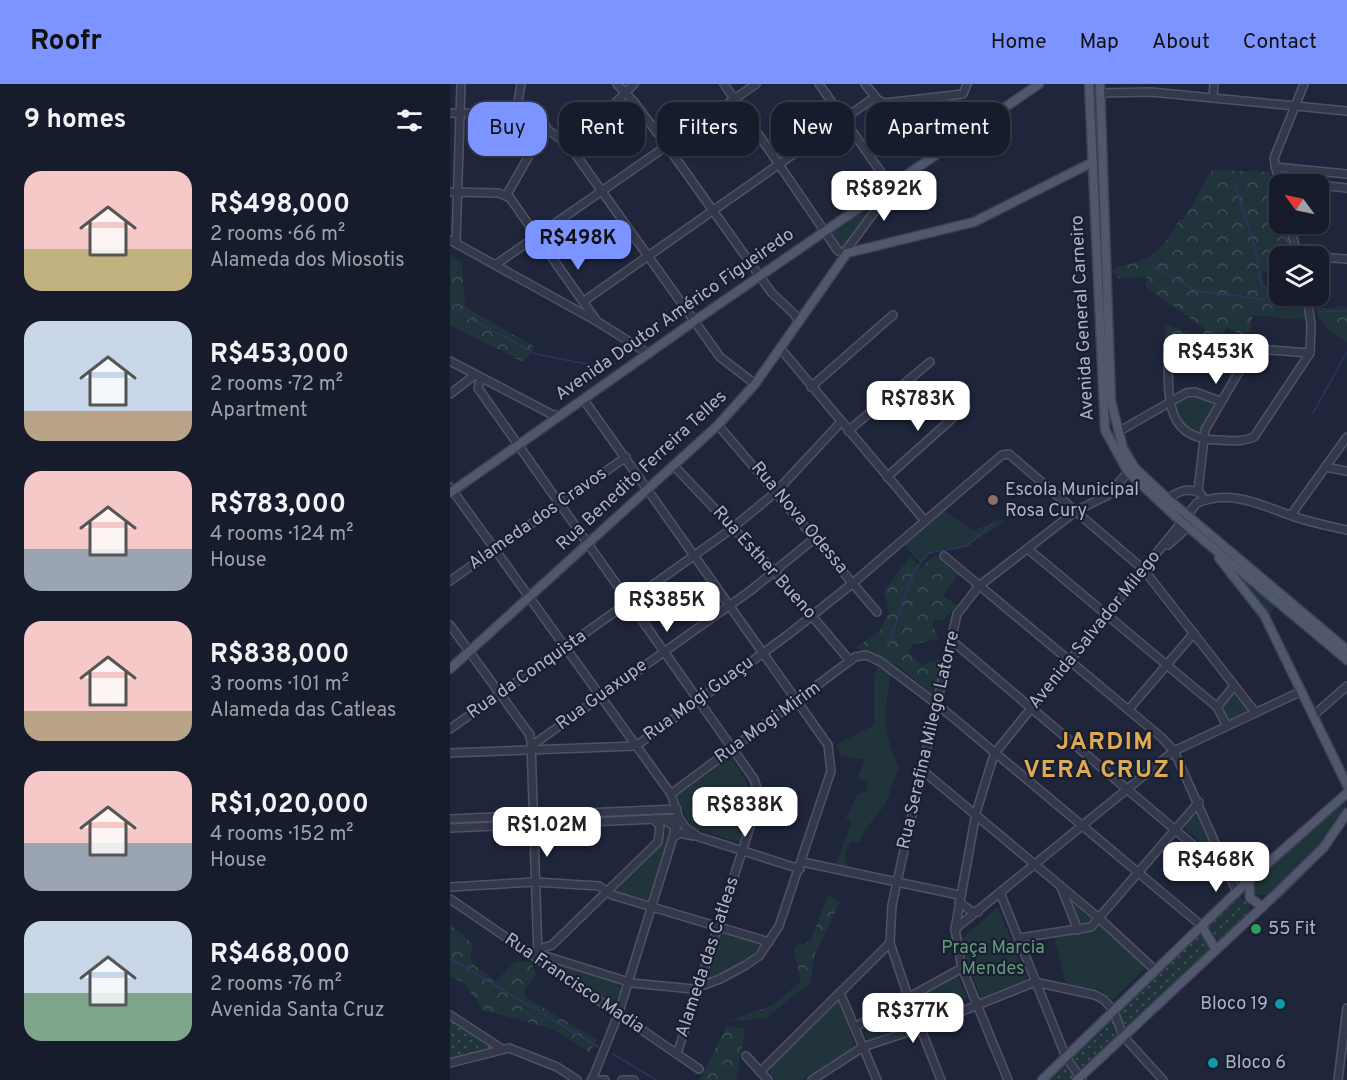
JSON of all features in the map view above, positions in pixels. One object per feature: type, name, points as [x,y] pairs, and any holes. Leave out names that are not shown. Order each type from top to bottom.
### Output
[{"type":"main road","name":"Avenida Doutor Américo Figueiredo","points":[[451,491],[1039,84]]},
{"type":"main road","name":"Avenida General Carneiro","points":[[1089,84],[1105,430],[1128,472],[1185,521]]},
{"type":"main road","name":"Avenida General Carneiro","points":[[1100,88],[1111,401],[1123,448],[1136,468],[1168,499],[1185,521]]},
{"type":"main road","points":[[847,253],[974,222],[1093,162],[1103,148]]},
{"type":"main road","points":[[1084,166],[1093,172]]},
{"type":"main road","name":"Rua Benedito Ferreira Telles","points":[[450,669],[675,467],[718,425],[755,384],[847,253]]},
{"type":"main road","points":[[1185,521],[1208,544],[1347,660]]},
{"type":"main road","points":[[1185,521],[1347,650]]},
{"type":"main road","points":[[1208,544],[1264,615],[1347,785]]},
{"type":"main road","points":[[1042,1080],[1249,880],[1347,793]]},
{"type":"main road","points":[[1080,1079],[1324,847],[1347,813]]},
{"type":"main road","points":[[1338,824],[1347,820]]},
{"type":"main road","points":[[1249,880],[1250,898],[1263,907]]},
{"type":"main road","points":[[1202,926],[1210,936],[1216,950]]},
{"type":"main road","points":[[1194,933],[1210,936]]},
{"type":"street","points":[[461,84],[453,241],[587,312],[598,322],[649,354]]},
{"type":"street","points":[[518,102],[521,84]]},
{"type":"street","points":[[617,84],[626,92],[657,133]]},
{"type":"street","points":[[616,102],[634,84]]},
{"type":"street","points":[[724,84],[841,253],[847,253]]},
{"type":"street","points":[[730,102],[756,84]]},
{"type":"street","points":[[819,84],[832,102]]},
{"type":"street","points":[[865,84],[875,97],[885,103],[963,94],[967,86]]},
{"type":"street","points":[[1212,98],[1214,84]]},
{"type":"street","points":[[1277,174],[1275,158],[1305,84]]},
{"type":"street","points":[[1100,88],[1151,88],[1212,98],[1347,111]]},
{"type":"street","points":[[854,112],[875,97]]},
{"type":"street","points":[[450,113],[468,113]]},
{"type":"street","points":[[547,127],[559,137]]},
{"type":"street","points":[[854,133],[891,186]]},
{"type":"street","points":[[495,265],[657,153]]},
{"type":"street","points":[[506,196],[529,156]]},
{"type":"street","points":[[577,156],[720,357],[755,384]]},
{"type":"street","points":[[674,156],[759,276],[771,292],[795,315],[798,322]]},
{"type":"street","points":[[584,301],[790,156]]},
{"type":"street","points":[[1275,166],[1347,174]]},
{"type":"street","name":"Rua Benedito Ferreira Telles","points":[[847,253],[891,191],[891,186]]},
{"type":"street","points":[[1329,186],[1347,188]]},
{"type":"street","points":[[454,193],[499,193],[506,196],[538,235],[584,301],[587,312]]},
{"type":"street","points":[[1329,257],[1347,259]]},
{"type":"street","points":[[1168,354],[1169,401],[1176,421],[1186,432],[1202,440],[1244,441],[1254,437],[1310,353],[1309,306]]},
{"type":"street","points":[[811,387],[893,315]]},
{"type":"street","points":[[780,348],[925,521]]},
{"type":"street","points":[[1310,353],[1256,349],[1248,356],[1221,401],[1202,440],[1197,491],[1205,501],[1233,497],[1257,501],[1291,515],[1347,530]]},
{"type":"street","points":[[450,361],[551,414],[560,416]]},
{"type":"street","points":[[848,431],[930,362]]},
{"type":"street","points":[[450,394],[478,376]]},
{"type":"street","points":[[478,376],[478,388]]},
{"type":"street","points":[[468,382],[473,382],[478,388]]},
{"type":"street","name":"Alameda das Catleas","points":[[478,388],[630,602],[759,790],[759,800],[677,1054]]},
{"type":"street","points":[[1118,432],[1169,401],[1195,392],[1221,401]]},
{"type":"street","points":[[538,954],[627,981],[653,986],[693,989],[720,979],[746,965],[759,956],[779,926],[831,771],[832,759],[828,745],[764,652],[584,400]]},
{"type":"street","points":[[887,477],[966,406]]},
{"type":"street","name":"Rua da Conquista","points":[[450,729],[733,527],[776,492],[841,422]]},
{"type":"street","name":"Rua Nova Odessa","points":[[718,425],[878,612]]},
{"type":"street","points":[[1291,515],[1347,437]]},
{"type":"street","name":"Rua Mogi Guaçu","points":[[450,753],[532,748],[636,746],[853,583],[1002,455],[1009,454],[1076,511]]},
{"type":"street","name":"Alameda dos Cravos","points":[[450,581],[626,457]]},
{"type":"street","name":"Rua Esther Bueno","points":[[675,467],[773,570],[850,661]]},
{"type":"street","points":[[1325,467],[1347,471]]},
{"type":"street","name":"Rua Serafina Milego Latorre","points":[[941,1080],[890,944],[892,905],[957,614],[979,586],[1076,511],[1108,495],[1128,472]]},
{"type":"street","points":[[1168,499],[1182,490],[1197,491]]},
{"type":"street","points":[[451,491],[670,794],[679,818],[686,828],[699,837]]},
{"type":"street","name":"Avenida Salvador Milego","points":[[1008,1080],[962,968],[956,929],[959,899],[976,813],[995,753],[1185,521],[1197,503],[1205,501]]},
{"type":"street","points":[[1076,511],[1144,570],[1255,712]]},
{"type":"street","name":"Rua Guaxupe","points":[[532,748],[599,697],[729,606],[815,538]]},
{"type":"street","points":[[1028,549],[1217,707],[1227,726]]},
{"type":"street","points":[[944,556],[1129,709],[1174,751],[1199,802],[1237,892]]},
{"type":"street","points":[[450,625],[529,733],[532,748],[538,954]]},
{"type":"street","points":[[1129,709],[1194,633]]},
{"type":"street","points":[[951,640],[1229,875]]},
{"type":"street","name":"Rua Mogi Mirim","points":[[670,794],[860,654],[881,662],[938,705]]},
{"type":"street","points":[[1217,707],[1234,686]]},
{"type":"street","points":[[1314,715],[1347,686]]},
{"type":"street","points":[[956,929],[1001,895],[1174,751],[1302,691]]},
{"type":"street","points":[[938,705],[1202,926]]},
{"type":"street","points":[[922,770],[1074,896],[1155,970]]},
{"type":"street","points":[[1019,938],[1091,927],[1199,802]]},
{"type":"street","points":[[450,819],[677,808]]},
{"type":"street","points":[[450,828],[679,818]]},
{"type":"street","points":[[605,1080],[592,1080],[618,1015],[679,818]]},
{"type":"street","points":[[655,819],[671,823],[675,836]]},
{"type":"street","points":[[538,954],[552,945],[608,893],[658,842],[660,826],[655,819]]},
{"type":"street","points":[[675,836],[680,833],[801,865],[897,882],[959,899],[971,911],[978,912]]},
{"type":"street","points":[[1208,856],[1219,850]]},
{"type":"street","points":[[450,886],[536,882],[599,886],[608,893],[769,942]]},
{"type":"street","points":[[1059,884],[1078,930]]},
{"type":"street","points":[[1001,895],[1066,1057],[1080,1079]]},
{"type":"street","points":[[1066,900],[1074,896]]},
{"type":"street","name":"Rua Francisco Madia","points":[[450,899],[538,954],[618,1015],[699,1069]]},
{"type":"street","points":[[760,1071],[890,944]]},
{"type":"street","points":[[855,1027],[962,968]]},
{"type":"street","points":[[812,1080],[863,1047],[920,1028],[1035,982],[1095,995],[1104,1000],[1114,1011],[1123,1036],[1163,1080]]},
{"type":"street","points":[[840,993],[876,1078],[868,1080]]},
{"type":"street","points":[[1338,1080],[1345,1045],[1347,1008]]},
{"type":"street","points":[[450,1015],[502,1050]]},
{"type":"street","points":[[450,1063],[502,1050],[518,1050],[557,1067],[577,1080]]},
{"type":"street","points":[[746,1056],[768,1080]]},
{"type":"street","points":[[622,1080],[634,1080]]},
{"type":"green space","points":[[1212,170],[1270,172],[1269,234],[1288,234],[1292,246],[1269,246],[1269,271],[1263,272],[1262,280],[1269,292],[1269,306],[1306,306],[1309,320],[1253,315],[1250,332],[1243,335],[1227,327],[1209,354],[1215,358],[1206,372],[1172,369],[1171,360],[1177,360],[1177,353],[1165,350],[1165,325],[1202,336],[1205,329],[1146,287],[1147,277],[1118,278],[1112,272],[1115,268],[1138,262],[1154,253],[1179,220],[1184,219]]},
{"type":"green space","points":[[873,204],[844,248],[840,248],[832,233]]},
{"type":"green space","points":[[450,255],[462,262],[465,307],[535,347],[523,362],[450,325]]},
{"type":"green space","points":[[1340,306],[1347,307],[1347,342],[1323,324],[1315,307],[1332,309]]},
{"type":"green space","points":[[1195,393],[1218,401],[1199,436],[1182,423],[1172,405],[1181,396]]},
{"type":"green space","points":[[944,511],[973,530],[1005,521],[967,546],[929,553],[920,563],[904,544]]},
{"type":"green space","points":[[935,555],[958,575],[943,596],[957,605],[943,621],[936,619],[932,624],[939,639],[913,644],[909,649],[912,658],[923,665],[940,659],[938,681],[931,693],[900,667],[856,648],[880,630],[889,613],[884,592],[910,556],[920,568]]},
{"type":"green space","points":[[1229,566],[1276,606],[1269,615]]},
{"type":"green space","points":[[879,664],[891,674],[886,721],[893,754],[899,767],[885,805],[864,831],[860,842],[852,841],[847,847],[845,856],[848,866],[835,866],[851,824],[846,817],[858,794],[866,792],[868,783],[858,778],[865,760],[841,756],[836,745],[874,725],[874,676]]},
{"type":"green space","points":[[1235,694],[1246,706],[1247,711],[1230,721],[1223,708],[1230,695]]},
{"type":"green space","points":[[730,755],[744,779],[750,797],[749,815],[741,843],[692,827],[677,796]]},
{"type":"green space","points":[[1345,803],[1347,808],[1323,840],[1266,896],[1254,894],[1251,882],[1324,816]]},
{"type":"green space","points":[[1196,812],[1200,813],[1214,843],[1213,848],[1209,849],[1185,829],[1188,818]]},
{"type":"green space","points":[[667,826],[673,832],[649,901],[615,892],[662,843]]},
{"type":"green space","points":[[828,895],[840,902],[815,954],[810,983],[766,1018],[728,1021],[773,1005],[801,982],[794,951],[797,944],[805,944],[811,940]]},
{"type":"green space","points":[[1240,897],[1249,905],[1250,911],[1218,941],[1209,926]]},
{"type":"green space","points":[[1070,899],[1092,915],[1093,918],[1088,925],[1079,927]]},
{"type":"green space","name":"Praça Marcia Mendes","points":[[998,907],[1027,980],[981,998],[964,951],[963,938]]},
{"type":"green space","points":[[450,924],[473,944],[470,958],[475,966],[496,981],[515,962],[531,962],[536,975],[523,992],[528,999],[598,1040],[589,1052],[553,1029],[483,1010],[464,983],[450,976]]},
{"type":"green space","points":[[1098,924],[1146,967],[1112,1001],[1100,990],[1066,984],[1054,937],[1087,932]]},
{"type":"green space","points":[[721,931],[762,943],[738,965],[708,978]]},
{"type":"green space","points":[[1196,936],[1204,936],[1212,950],[1127,1028],[1118,1013],[1119,1010]]},
{"type":"green space","points":[[547,959],[616,983],[621,990],[613,1003],[606,1001],[546,961]]},
{"type":"green space","points":[[957,975],[967,997],[963,1002],[950,1012],[930,1021],[923,1017],[917,1006],[917,998]]},
{"type":"green space","points":[[838,1001],[855,1046],[802,1080],[775,1080],[770,1074],[771,1067]]},
{"type":"green space","points":[[903,1007],[907,1008],[913,1027],[868,1041],[862,1030],[864,1025]]},
{"type":"green space","points":[[1108,1019],[1112,1020],[1118,1034],[1116,1037],[1081,1068],[1076,1066],[1073,1053]]},
{"type":"green space","points":[[450,1020],[492,1047],[492,1049],[450,1060]]},
{"type":"green space","points":[[727,1026],[745,1029],[736,1080],[699,1080]]},
{"type":"green space","points":[[1064,1062],[1068,1063],[1074,1075],[1072,1080],[1045,1080]]},
{"type":"waterway","points":[[1234,180],[1257,255],[1261,284],[1269,290]]},
{"type":"waterway","points":[[1154,267],[1196,291],[1254,298],[1307,309]]},
{"type":"waterway","points":[[450,303],[473,320],[536,354],[597,366]]},
{"type":"waterway","points":[[1320,312],[1347,311]]},
{"type":"waterway","points":[[1313,413],[1347,352]]},
{"type":"waterway","points":[[889,644],[913,572],[929,553],[967,546],[995,521]]},
{"type":"waterway","points":[[450,958],[598,1047]]},
{"type":"waterway","points":[[613,1054],[656,1080]]},
{"type":"place","name":"Escola Municipal Rosa Cury","points":[[993,500]]},
{"type":"place","name":"55 Fit","points":[[1256,929]]},
{"type":"place","name":"Bloco 19","points":[[1280,1004]]},
{"type":"place","name":"Bloco 6","points":[[1213,1063]]},
{"type":"district","name":"JARDIM VERA CRUZ I","points":[[1105,757]]}]
